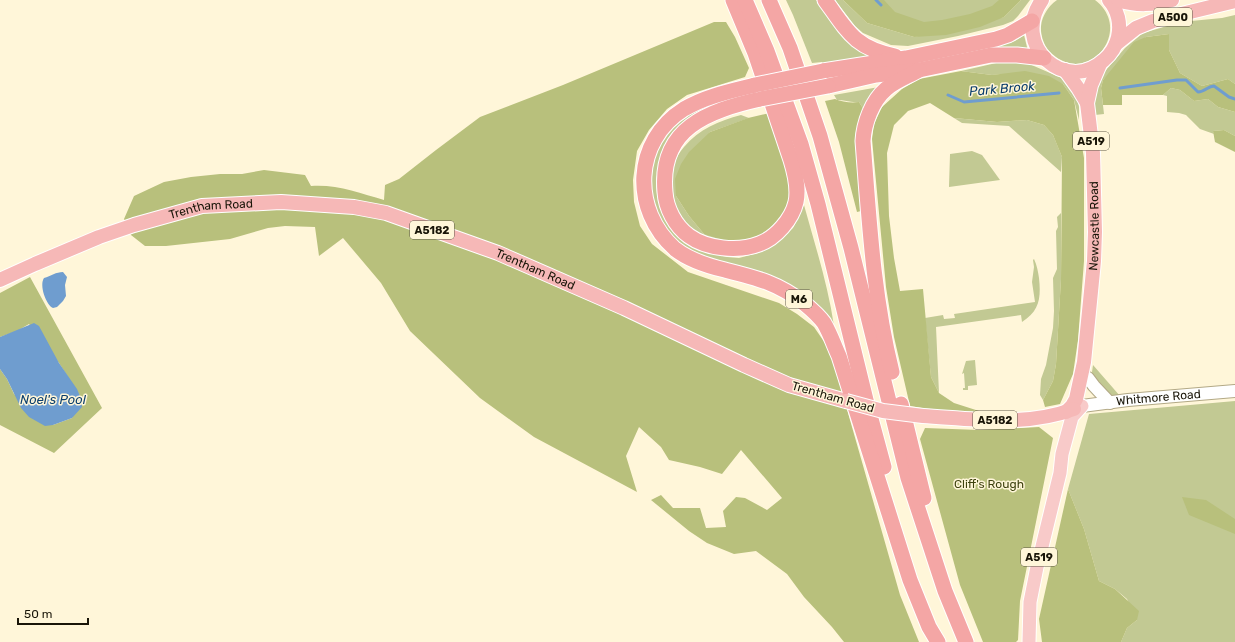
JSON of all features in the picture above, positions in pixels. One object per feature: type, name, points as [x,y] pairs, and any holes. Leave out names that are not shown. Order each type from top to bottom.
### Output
[{"type":"highway","name":"M6","points":[[733,0],[755,53],[791,160],[796,177],[797,189],[796,202],[780,230],[759,244],[726,248],[699,242],[688,236],[679,227],[668,208],[665,195],[665,167],[669,154],[682,134],[703,117],[732,106],[758,92],[823,71],[906,58],[996,39],[1008,36],[1032,21]]},
{"type":"highway","points":[[745,0],[767,51],[801,144],[824,227],[867,404],[907,550],[930,613],[943,642]]},
{"type":"highway","name":"M6","points":[[769,0],[790,48],[820,136],[851,248],[908,478],[945,591],[966,642]]},
{"type":"highway","name":"M6","points":[[825,0],[849,34],[856,40],[876,51],[906,58]]},
{"type":"highway","points":[[1042,0],[1036,8],[1032,21],[1035,45],[1044,58],[1053,66],[1074,72],[1083,71],[1100,64],[1110,56],[1116,44],[1119,36],[1118,18],[1116,10],[1109,0]]},
{"type":"highway","name":"A500","points":[[1118,0],[1132,4],[1144,5],[1172,0]]},
{"type":"highway","name":"A500","points":[[1116,44],[1136,28],[1153,21],[1235,1]]},
{"type":"highway","name":"M6","points":[[938,642],[929,627],[910,580],[839,356],[824,323],[811,309],[796,297],[778,286],[694,260],[676,249],[661,234],[645,199],[643,183],[646,158],[655,138],[668,122],[683,110],[700,101],[723,93],[758,92],[828,86],[876,75],[919,70],[991,55],[1017,54],[1044,58]]},
{"type":"highway","name":"Newcastle Road","points":[[1066,412],[1078,363],[1085,348],[1093,268],[1095,232],[1092,153],[1087,103],[1091,85],[1100,64]]},
{"type":"highway","name":"M6","points":[[919,70],[886,89],[878,99],[871,111],[866,125],[863,141],[872,257],[879,305],[889,357],[945,591]]},
{"type":"highway","name":"Newcastle Road","points":[[1065,70],[1087,103]]},
{"type":"highway","name":"Trentham Road","points":[[0,280],[99,237],[134,225],[202,206],[280,202],[354,207],[386,213],[498,253],[624,308],[789,385],[883,411],[923,416],[1016,421],[1035,419],[1066,412]]},
{"type":"highway","name":"Newcastle Road","points":[[1082,406],[1090,363],[1085,348]]},
{"type":"highway","name":"A5182","points":[[1066,412],[1082,406]]},
{"type":"main road","points":[[1088,378],[1110,403]]},
{"type":"main road","name":"Whitmore Road","points":[[1082,406],[1235,391]]},
{"type":"main road","name":"Newcastle Road","points":[[1030,642],[1030,602],[1037,567],[1060,474],[1062,454],[1072,416],[1082,406]]},
{"type":"main road","name":"Newcastle Road","points":[[1060,474],[1056,454],[1066,412]]},
{"type":"green space","points":[[786,0],[816,0],[845,37],[873,56],[824,66],[822,62],[812,63]]},
{"type":"green space","points":[[835,0],[843,0],[867,23],[914,37],[1004,17],[1021,0],[1030,0],[1013,21],[1003,25],[908,46],[891,45],[863,33],[855,26]]},
{"type":"green space","points":[[843,0],[884,0],[895,12],[924,22],[970,14],[992,6],[999,0],[1021,0],[1004,17],[980,27],[946,35],[914,37],[867,23]]},
{"type":"green space","points":[[867,0],[1008,0],[977,21],[911,27]]},
{"type":"green space","points":[[1057,0],[1095,0],[1106,12],[1110,25],[1109,38],[1103,49],[1094,58],[1083,63],[1070,63],[1056,57],[1046,46],[1042,35],[1042,22],[1047,10]]},
{"type":"green space","points":[[1235,15],[1235,84],[1228,79],[1202,86],[1180,73],[1169,50],[1169,34],[1146,37],[1103,80],[1101,88],[1104,114],[1095,115],[1093,96],[1100,77],[1125,48],[1143,33],[1181,22],[1222,18]]},
{"type":"green space","points":[[714,22],[726,22],[735,37],[749,68],[745,77],[687,95],[667,109],[649,130],[637,151],[633,180],[634,202],[640,226],[652,244],[688,272],[779,303],[814,327],[825,343],[834,364],[900,595],[919,642],[844,642],[804,597],[787,574],[756,551],[734,554],[707,543],[689,531],[651,500],[661,495],[673,508],[700,508],[706,528],[726,527],[723,511],[736,497],[745,498],[767,510],[782,498],[741,450],[722,474],[669,460],[661,447],[639,427],[626,456],[637,492],[534,437],[480,398],[410,331],[381,283],[343,238],[319,256],[315,227],[285,226],[268,228],[230,239],[166,246],[145,246],[131,235],[124,219],[134,196],[164,182],[191,177],[220,174],[242,174],[264,170],[305,175],[311,186],[330,186],[384,200],[385,185],[399,179],[480,117],[563,85]]},
{"type":"green space","points":[[1169,34],[1169,50],[1180,73],[1202,86],[1228,79],[1235,84],[1235,112],[1218,107],[1208,99],[1194,101],[1180,90],[1171,88],[1163,95],[1122,95],[1122,105],[1103,105],[1101,88],[1103,80],[1134,42],[1146,37]]},
{"type":"green space","points":[[1024,35],[1028,51],[904,66],[1003,45],[1015,41]]},
{"type":"green space","points":[[1005,61],[1027,63],[1064,79],[1077,97],[1079,120],[1074,100],[1063,84],[1004,74],[992,75],[961,71]]},
{"type":"green space","points":[[961,71],[992,75],[1025,71],[1049,76],[1063,84],[1074,100],[1084,158],[1084,261],[1078,340],[1073,374],[1060,404],[1045,407],[1043,400],[1053,381],[1056,364],[1061,279],[1062,157],[1053,135],[1044,125],[1027,120],[997,122],[954,118],[930,103],[908,111],[894,125],[887,153],[889,216],[894,258],[900,291],[923,289],[931,377],[939,393],[954,403],[979,411],[958,414],[910,406],[894,337],[886,287],[872,139],[874,124],[882,107],[902,89],[919,79]]},
{"type":"green space","points":[[879,87],[864,110],[859,102],[837,100],[834,95]]},
{"type":"green space","points":[[1171,88],[1180,90],[1194,101],[1208,99],[1218,107],[1235,112],[1235,136],[1224,130],[1213,131],[1214,134],[1200,129],[1186,115],[1167,112],[1167,96],[1163,95]]},
{"type":"green space","points":[[743,94],[661,159],[656,179],[657,195],[660,205],[693,247],[706,252],[739,258],[758,253],[772,246],[793,228],[804,205],[825,280],[834,326],[825,316],[690,253],[671,238],[654,210],[649,183],[655,152],[669,130],[685,116],[706,105]]},
{"type":"green space","points":[[835,99],[847,102],[859,102],[864,110],[865,210],[857,212],[839,142],[825,101]]},
{"type":"green space","points":[[770,113],[789,174],[791,196],[789,204],[781,218],[772,228],[750,239],[726,241],[704,234],[689,216],[676,196],[675,179],[681,164],[689,152],[710,132],[748,118]]},
{"type":"green space","points":[[741,115],[749,118],[710,132],[676,196],[689,216],[704,234],[772,228],[778,225],[763,236],[750,242],[733,243],[710,240],[689,226],[681,217],[675,206],[671,182],[672,169],[684,147],[696,135],[710,126]]},
{"type":"green space","points":[[954,118],[997,122],[1027,120],[1044,125],[1053,135],[1062,157],[1061,172],[1009,126],[962,123]]},
{"type":"green space","points":[[1224,130],[1235,136],[1235,152],[1215,142],[1213,131]]},
{"type":"green space","points":[[972,151],[982,155],[1000,180],[949,187],[950,154]]},
{"type":"green space","points":[[1061,213],[1061,279],[1056,364],[1053,381],[1043,400],[1040,395],[1041,379],[1046,365],[1053,328],[1053,278],[1057,269],[1056,231],[1058,227],[1057,217]]},
{"type":"green space","points":[[1034,259],[1037,266],[1040,291],[1036,308],[1028,318],[1022,322],[1021,315],[936,327],[939,393],[931,377],[925,318],[943,315],[944,319],[955,318],[954,314],[1035,302],[1032,282]]},
{"type":"green space","points":[[30,277],[102,408],[54,453],[0,425],[0,369],[7,379],[14,394],[53,425],[72,418],[80,396],[59,363],[29,324],[17,331],[0,337],[0,293]]},
{"type":"green space","points":[[975,360],[977,385],[968,386],[968,390],[963,390],[963,388],[965,388],[964,373],[962,374],[966,361]]},
{"type":"green space","points":[[1093,365],[1120,396],[1111,396],[1093,379]]},
{"type":"green space","points":[[1235,401],[1235,642],[1121,642],[1127,628],[1137,620],[1127,599],[1115,589],[1099,581],[1084,529],[1068,489],[1089,414]]},
{"type":"green space","name":"Cliff's Rough","points":[[1039,427],[1053,438],[1020,601],[1018,640],[1016,642],[983,642],[960,585],[920,439],[925,428],[979,430]]},
{"type":"green space","points":[[1068,489],[1084,529],[1099,581],[1115,589],[1139,611],[1137,620],[1127,628],[1121,642],[1042,642],[1039,619]]},
{"type":"green space","points":[[1182,497],[1206,500],[1235,519],[1235,534],[1189,515]]},
{"type":"water","points":[[63,272],[67,277],[65,285],[66,296],[57,307],[53,308],[48,303],[44,294],[42,285],[43,281],[44,278]]},
{"type":"water","name":"Noel's Pool","points":[[34,323],[39,326],[59,363],[77,389],[80,396],[82,407],[72,418],[53,425],[45,426],[29,417],[21,408],[7,379],[0,369],[0,337]]},
{"type":"waterway","name":"Park Brook","points":[[876,0],[881,5]]},
{"type":"waterway","name":"Park Brook","points":[[1120,88],[1186,80],[1198,92],[1214,86],[1229,97],[1235,99]]},
{"type":"waterway","name":"Park Brook","points":[[948,95],[964,102],[1059,93]]}]
